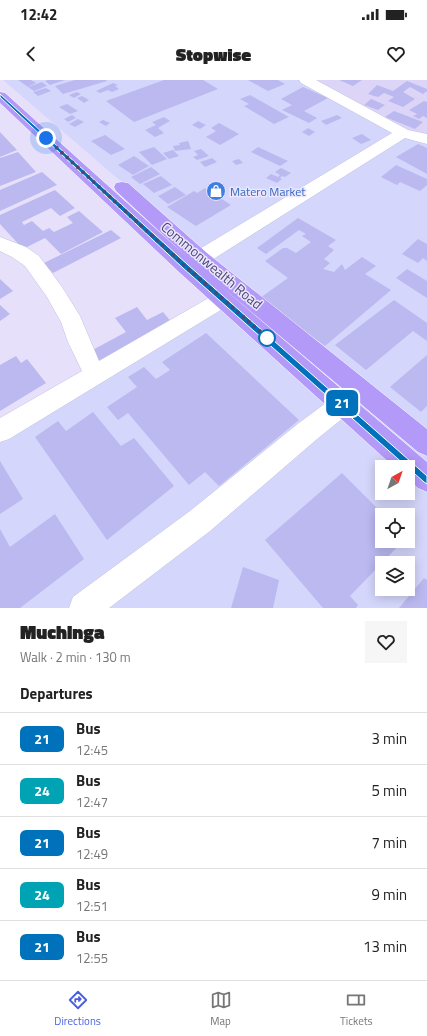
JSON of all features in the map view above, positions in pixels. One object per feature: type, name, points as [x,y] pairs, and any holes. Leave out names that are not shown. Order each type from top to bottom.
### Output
[{"type":"main road","name":"Commonwealth Road","points":[[1,80],[200,258],[231,294]]},
{"type":"main road","name":"Commonwealth Road","points":[[0,96],[352,397],[427,479]]},
{"type":"main road","name":"Commonwealth Road","points":[[352,397],[427,444]]},
{"type":"street","points":[[306,80],[403,134],[427,139]]},
{"type":"street","points":[[200,258],[403,134]]},
{"type":"street","points":[[0,243],[20,252],[32,261],[55,292],[72,322],[79,342],[96,375]]},
{"type":"street","points":[[0,431],[231,294]]},
{"type":"street","points":[[84,608],[200,521],[308,431],[352,397]]},
{"type":"shaded area","points":[[3,80],[307,80],[400,130],[427,137],[427,608],[0,608],[0,434],[243,290],[203,252]]},
{"type":"shaded area","points":[[307,80],[427,80],[427,137],[400,130]]},
{"type":"building","points":[[18,80],[31,80],[36,83],[28,87]]},
{"type":"building","points":[[65,80],[50,85],[45,81]]},
{"type":"building","points":[[75,80],[107,81],[63,94],[55,86]]},
{"type":"building","points":[[164,80],[203,80],[218,89],[134,122],[106,101]]},
{"type":"building","points":[[248,80],[278,80],[285,84],[268,91]]},
{"type":"building","points":[[339,80],[362,80],[353,86]]},
{"type":"building","points":[[407,81],[427,89],[427,91],[423,94],[410,87],[403,92],[415,99],[403,107],[388,101],[394,97],[384,93],[378,97],[368,94],[377,85],[393,91]]},
{"type":"building","points":[[42,82],[47,86],[34,91],[28,87]]},
{"type":"building","points":[[113,83],[118,85],[115,86],[119,89],[112,92],[108,90],[100,93],[96,91]]},
{"type":"building","points":[[303,87],[328,98],[304,111],[317,118],[309,123],[282,110],[292,105],[281,99]]},
{"type":"building","points":[[46,88],[51,91],[38,96],[33,92]]},
{"type":"building","points":[[77,92],[81,94],[74,98],[69,95]]},
{"type":"building","points":[[250,95],[289,117],[274,124],[244,106],[249,104],[240,99]]},
{"type":"building","points":[[82,96],[89,100],[84,103],[77,98]]},
{"type":"building","points":[[371,99],[385,105],[378,110],[364,105]]},
{"type":"building","points":[[424,101],[427,102],[427,118],[423,116],[419,119],[413,116],[417,114],[409,110]]},
{"type":"building","points":[[67,104],[78,111],[70,114],[59,107]]},
{"type":"building","points":[[394,111],[423,122],[415,129],[385,117]]},
{"type":"building","points":[[72,115],[76,118],[68,122],[64,119]]},
{"type":"building","points":[[337,115],[342,118],[326,125],[321,121]]},
{"type":"building","points":[[164,117],[170,121],[158,128],[164,133],[155,137],[145,130],[156,125],[152,122]]},
{"type":"building","points":[[78,119],[84,122],[75,127],[69,124]]},
{"type":"building","points":[[103,120],[110,123],[106,126],[99,122]]},
{"type":"building","points":[[198,121],[206,125],[200,129],[192,125]]},
{"type":"building","points":[[219,123],[239,134],[220,145],[206,137],[216,131],[211,128]]},
{"type":"building","points":[[308,128],[315,132],[309,136],[302,132]]},
{"type":"building","points":[[0,132],[17,150],[0,157]]},
{"type":"building","points":[[362,134],[371,140],[361,144],[352,138]]},
{"type":"building","points":[[105,135],[125,149],[111,155],[91,141]]},
{"type":"building","points":[[188,141],[191,149],[175,151],[173,146],[180,145],[179,143]]},
{"type":"building","points":[[418,144],[427,148],[427,174],[396,157]]},
{"type":"building","points":[[154,147],[167,159],[152,165],[139,152]]},
{"type":"building","points":[[258,147],[288,161],[280,166],[251,152]]},
{"type":"building","points":[[201,149],[209,156],[197,160],[193,157],[198,155],[194,151]]},
{"type":"building","points":[[173,150],[179,156],[169,159],[163,153]]},
{"type":"building","points":[[18,152],[36,172],[0,186],[0,158]]},
{"type":"building","points":[[134,156],[149,166],[133,175],[118,165]]},
{"type":"building","points":[[212,158],[217,162],[205,167],[200,162]]},
{"type":"building","points":[[239,159],[243,163],[236,165],[232,161]]},
{"type":"building","points":[[396,165],[427,179],[427,185],[420,191],[400,182],[397,185],[381,177]]},
{"type":"building","points":[[151,167],[160,174],[140,184],[131,177]]},
{"type":"building","points":[[281,168],[291,173],[285,177],[282,176],[280,178],[282,179],[277,183],[266,178],[271,174],[278,177],[280,175],[275,172]]},
{"type":"building","points":[[42,172],[57,185],[0,211],[0,190]]},
{"type":"building","points":[[161,176],[172,185],[154,193],[143,184]]},
{"type":"building","points":[[175,187],[186,195],[168,204],[158,196]]},
{"type":"building","points":[[205,188],[231,205],[196,226],[167,207],[194,191],[197,193]]},
{"type":"building","points":[[55,190],[75,208],[60,216],[51,208],[22,222],[24,225],[32,221],[43,231],[49,228],[54,232],[73,223],[67,217],[79,211],[103,232],[61,254],[45,238],[23,249],[0,224],[0,215]]},
{"type":"building","points":[[298,218],[336,240],[328,246],[334,250],[324,259],[330,263],[323,269],[334,272],[342,264],[345,270],[362,257],[376,266],[365,274],[391,290],[325,346],[260,298],[288,278],[265,261],[283,248],[287,248],[296,253],[311,242],[302,236],[306,234],[299,230],[266,254],[257,248]]},
{"type":"building","points":[[111,230],[121,238],[53,273],[44,263]]},
{"type":"building","points":[[418,239],[427,244],[427,261],[423,258],[418,263],[402,254]]},
{"type":"building","points":[[407,269],[427,281],[427,298],[396,278]]},
{"type":"building","points":[[0,279],[13,291],[0,299]]},
{"type":"building","points":[[394,300],[427,323],[427,341],[413,331],[366,370],[335,345]]},
{"type":"building","points":[[0,305],[10,314],[0,321]]},
{"type":"building","points":[[137,307],[147,320],[163,312],[173,324],[96,366],[87,353],[126,332],[115,318]]},
{"type":"building","points":[[206,333],[299,420],[219,486],[205,472],[189,485],[128,413],[118,420],[107,407],[137,387],[128,377],[144,367],[156,379],[170,370],[162,362]]},
{"type":"building","points":[[427,355],[427,406],[421,412],[390,387]]},
{"type":"building","points":[[16,356],[21,363],[27,359],[46,383],[0,411],[0,365]]},
{"type":"building","points":[[93,412],[121,446],[134,438],[174,486],[107,540],[35,437],[58,421],[66,431]]},
{"type":"building","points":[[0,461],[23,499],[0,514]]},
{"type":"building","points":[[342,473],[377,508],[375,508],[375,548],[396,548],[389,556],[375,556],[375,570],[350,596],[358,605],[356,608],[323,608],[265,540]]},
{"type":"building","points":[[55,514],[84,559],[20,608],[0,608],[0,529],[10,547]]},
{"type":"building","points":[[243,567],[279,580],[273,608],[231,608]]},
{"type":"building","points":[[424,578],[427,580],[427,608],[399,608],[409,596],[415,596],[415,589]]},
{"type":"bus line","name":"21","points":[[0,96],[186,267],[427,479]]},
{"type":"place","name":"Matero Market","points":[[216,191]]},
{"type":"route","points":[[46,138],[186,267],[271,341],[267,338]]}]
